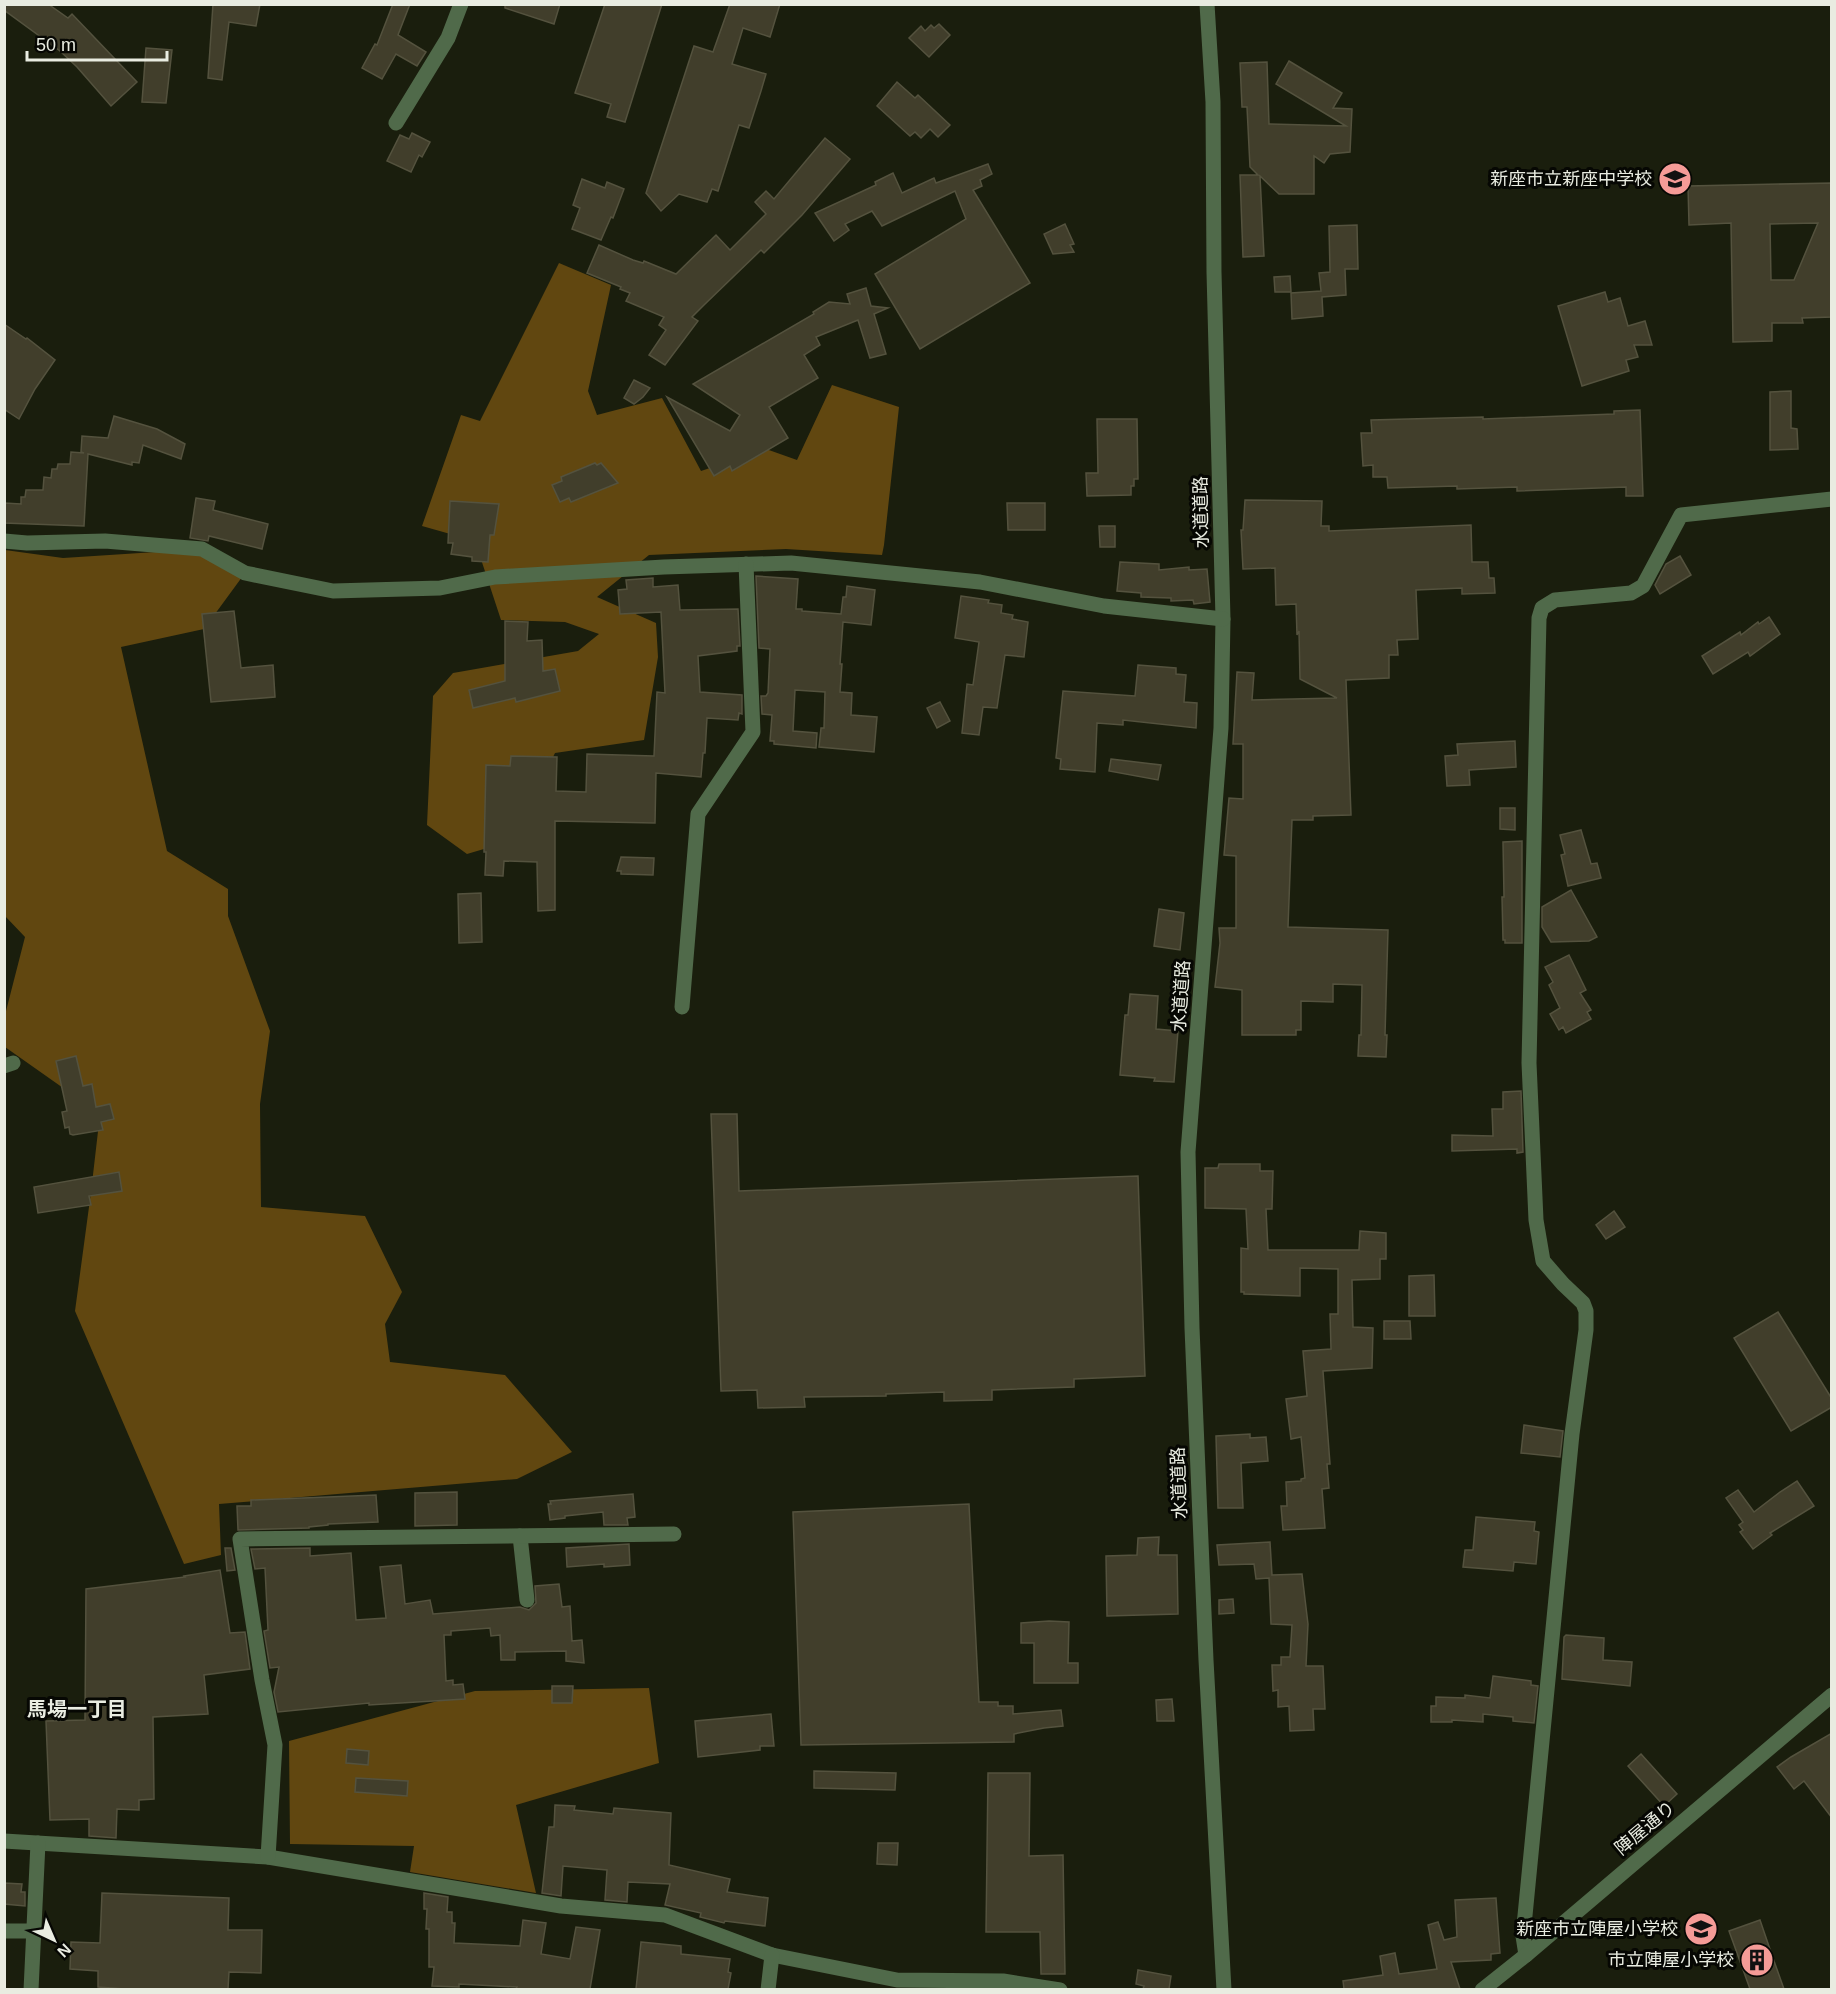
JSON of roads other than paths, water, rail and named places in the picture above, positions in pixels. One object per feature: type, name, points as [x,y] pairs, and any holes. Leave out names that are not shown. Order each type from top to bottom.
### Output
[{"type":"street","points":[[396,123],[448,38],[461,4]]},
{"type":"street","name":"水道道路","points":[[1207,4],[1213,102],[1214,272],[1223,619],[1221,728],[1188,1152],[1192,1328],[1206,1660],[1224,1989]]},
{"type":"street","points":[[1526,1954],[1524,1925],[1567,1481],[1586,1330],[1586,1311],[1583,1303],[1543,1260],[1536,1220],[1529,1063],[1539,618],[1542,608],[1555,600],[1631,593],[1643,586],[1681,515],[1832,499]]},
{"type":"street","points":[[4,540],[27,543],[105,541],[202,549],[245,573],[333,591],[440,588],[495,577],[664,567],[791,563],[980,582],[1104,606],[1223,619]]},
{"type":"street","points":[[682,1007],[698,814],[753,732],[746,564]]},
{"type":"street","points":[[268,1857],[275,1745],[262,1680],[240,1539],[674,1534]]},
{"type":"street","points":[[520,1536],[527,1600]]},
{"type":"street","name":"陣屋通り","points":[[1482,1989],[1831,1699]]},
{"type":"street","points":[[4,1841],[268,1857],[561,1906],[665,1915],[772,1955],[897,1980],[1003,1981],[1060,1989]]},
{"type":"street","points":[[31,1989],[38,1843]]},
{"type":"street","points":[[4,1931],[34,1931]]},
{"type":"street","points":[[768,1989],[772,1955]]},
{"type":"place","name":"新座市立新座中学校","points":[[1675,179]]},
{"type":"place","name":"新座市立陣屋小学校","points":[[1701,1929]]},
{"type":"place","name":"市立陣屋小学校","points":[[1757,1960]]},
{"type":"district","name":"馬場一丁目","points":[[77,1709]]}]
